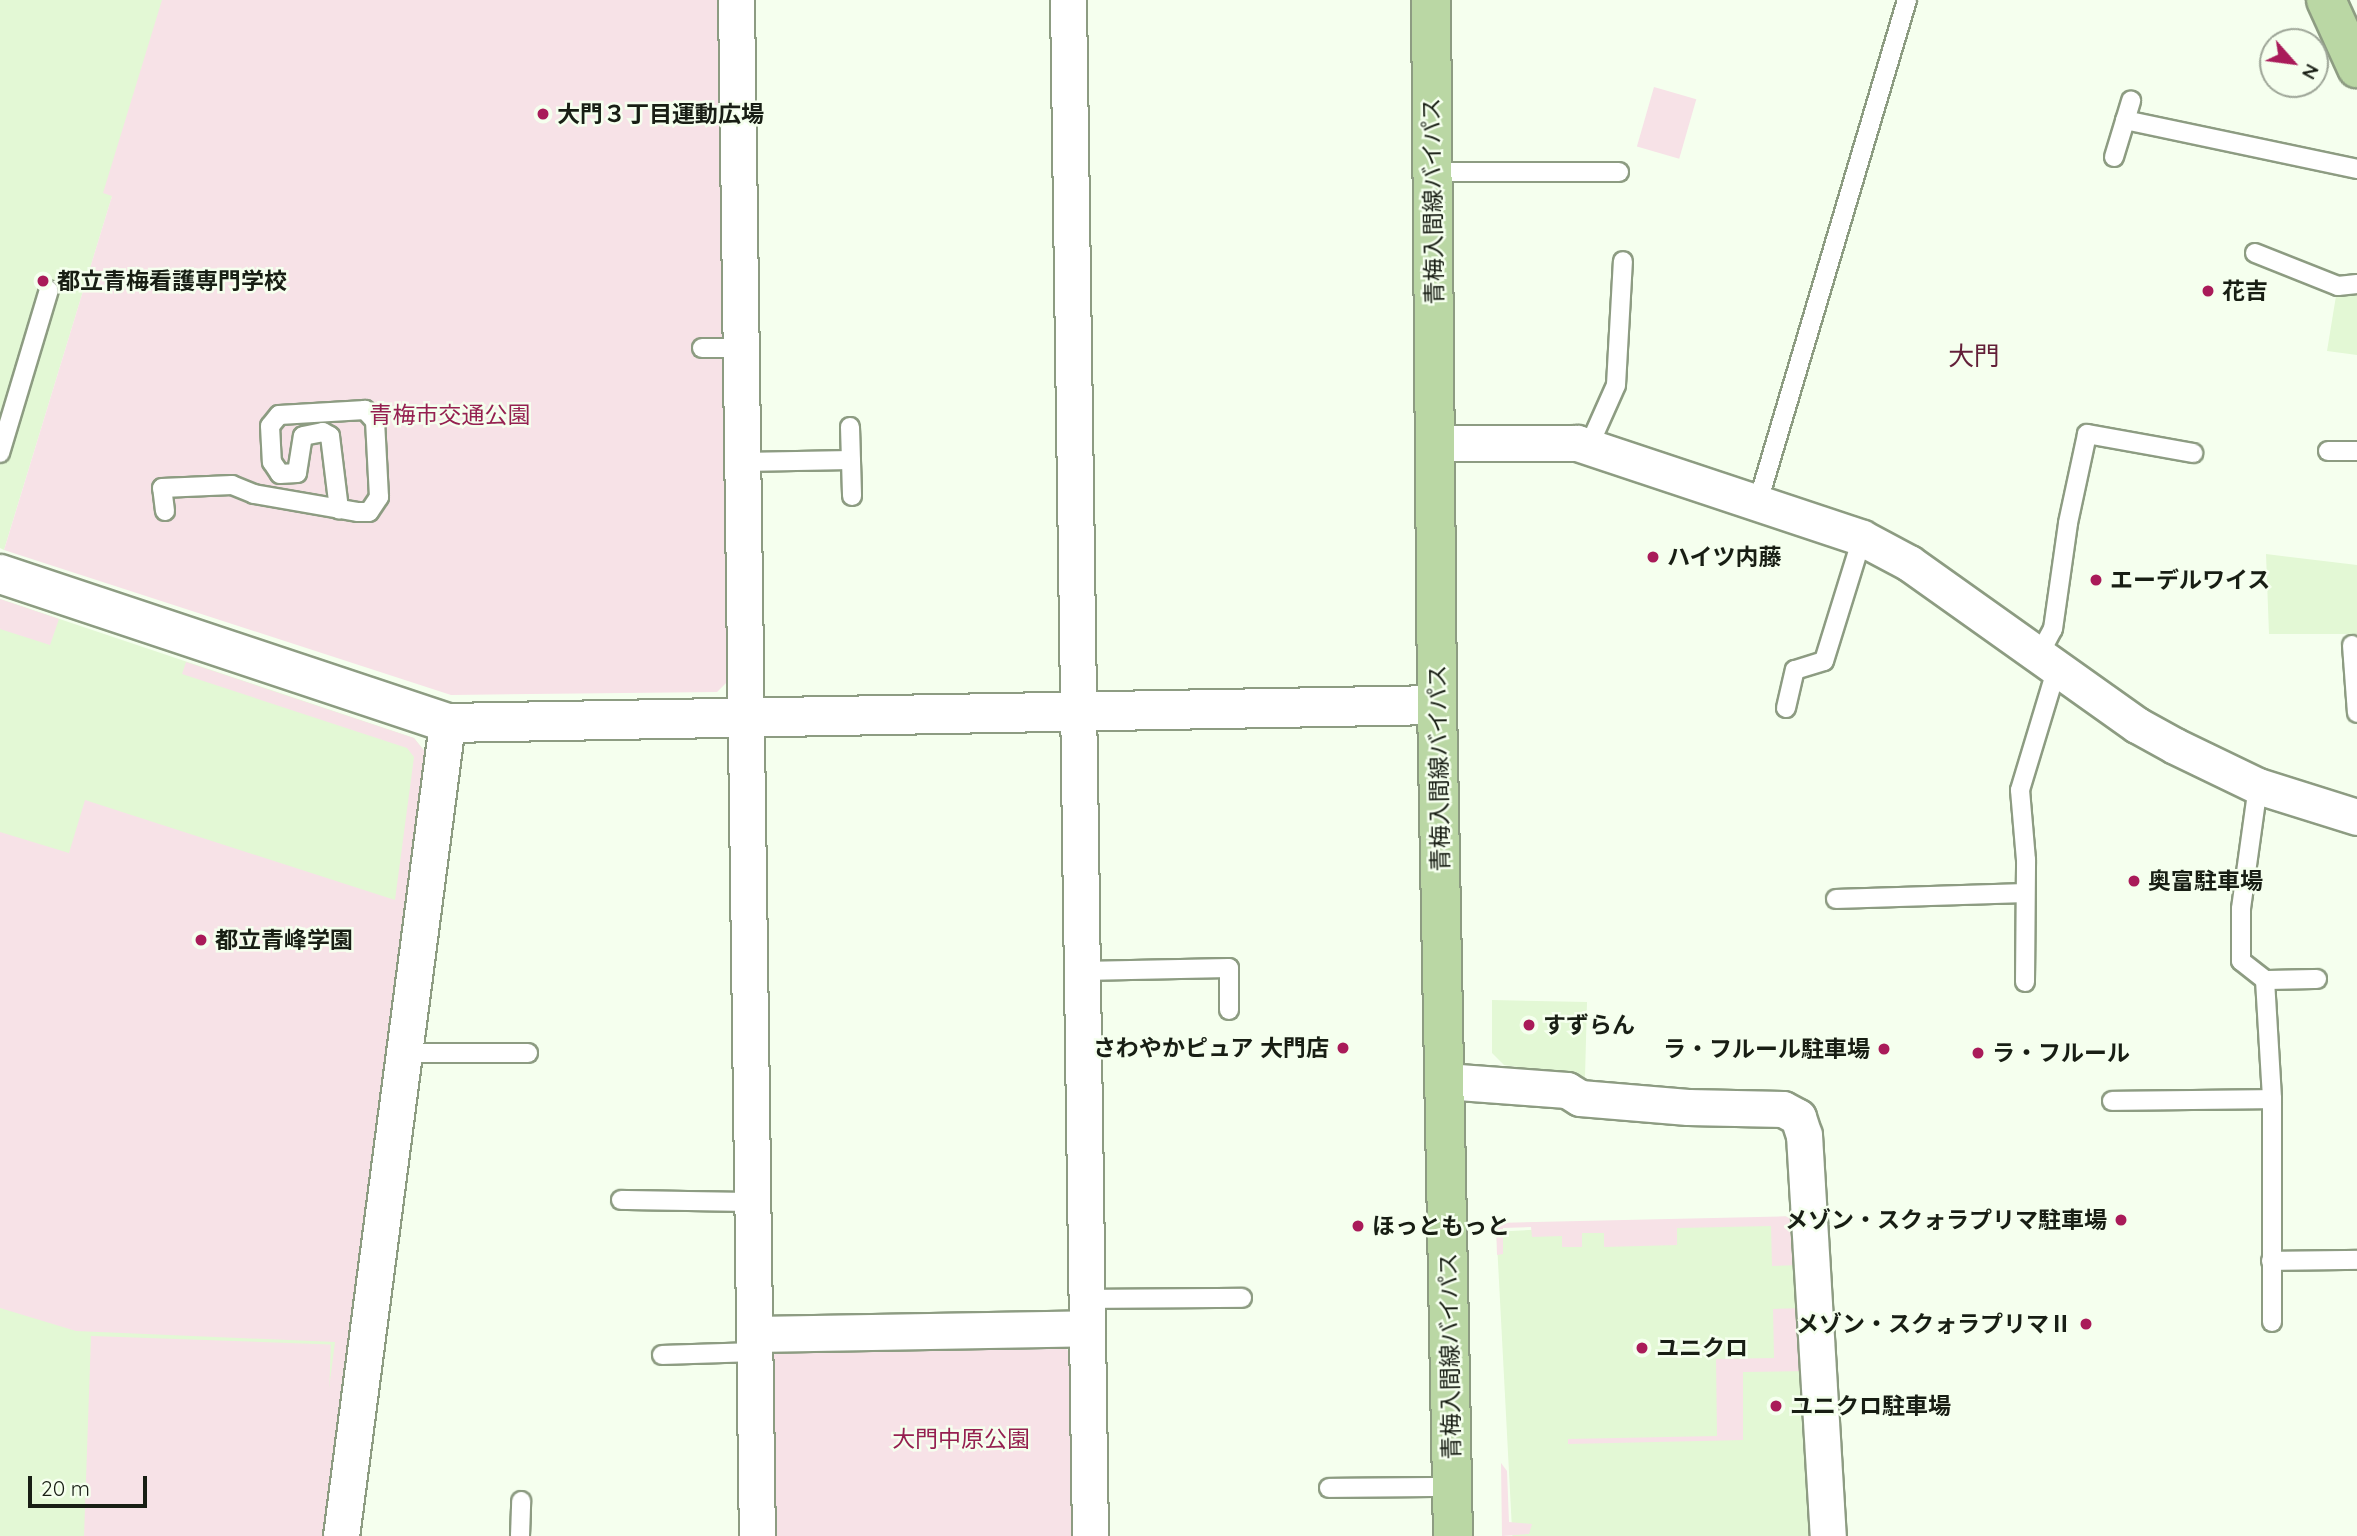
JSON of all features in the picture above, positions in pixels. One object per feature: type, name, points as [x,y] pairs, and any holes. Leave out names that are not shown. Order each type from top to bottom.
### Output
[{"type":"main road","name":"青梅入間線バイパス","points":[[1431,0],[1437,705],[1453,1536]]},
{"type":"main road","points":[[2326,0],[2357,68]]},
{"type":"street","points":[[736,0],[755,1202],[757,1536]]},
{"type":"street","points":[[1068,0],[1090,1536]]},
{"type":"street","points":[[1436,443],[1577,443],[1862,538],[1909,563],[2049,659],[2137,725],[2258,786],[2357,817]]},
{"type":"street","points":[[0,574],[447,723],[1437,705]]},
{"type":"street","points":[[341,1536],[447,723]]},
{"type":"street","points":[[1445,1081],[1567,1090],[1580,1098],[1783,1109],[1798,1117],[1804,1135],[1828,1536]]},
{"type":"street","points":[[756,1343],[1087,1314]]},
{"type":"lane","points":[[1758,502],[1907,0]]},
{"type":"lane","points":[[2114,157],[2131,100]]},
{"type":"lane","points":[[2125,120],[2357,169]]},
{"type":"lane","points":[[1433,172],[1619,172]]},
{"type":"lane","points":[[2255,253],[2338,286],[2357,284]]},
{"type":"lane","points":[[1588,448],[1616,385],[1623,261]]},
{"type":"lane","points":[[0,453],[49,290]]},
{"type":"lane","points":[[702,348],[742,348]]},
{"type":"lane","points":[[165,511],[162,488],[188,485],[240,486],[254,494],[339,509],[369,512],[379,497],[371,414],[365,410],[279,415],[270,426],[275,470],[289,476],[297,473],[303,436],[323,432],[330,436],[339,509]]},
{"type":"lane","points":[[850,427],[852,496]]},
{"type":"lane","points":[[2025,982],[2025,893],[2020,790],[2049,659],[2068,523],[2087,434],[2193,453]]},
{"type":"lane","points":[[2328,451],[2357,451]]},
{"type":"lane","points":[[742,462],[851,460]]},
{"type":"lane","points":[[1786,708],[1795,670],[1824,660],[1862,538]]},
{"type":"lane","points":[[2352,645],[2357,713]]},
{"type":"lane","points":[[2258,786],[2241,909],[2241,961],[2266,980],[2317,979]]},
{"type":"lane","points":[[1836,900],[2025,893]]},
{"type":"lane","points":[[1082,971],[1229,968],[1229,1010]]},
{"type":"lane","points":[[2266,980],[2272,1099],[2272,1322]]},
{"type":"lane","points":[[404,1053],[528,1053]]},
{"type":"lane","points":[[2112,1101],[2272,1099]]},
{"type":"lane","points":[[621,1200],[755,1202]]},
{"type":"lane","points":[[2271,1261],[2357,1259]]},
{"type":"lane","points":[[1087,1314],[1242,1298]]},
{"type":"lane","points":[[662,1355],[756,1343]]},
{"type":"lane","points":[[1329,1488],[1452,1487]]},
{"type":"lane","points":[[520,1536],[521,1501]]},
{"type":"shaded area","name":"都立青梅看護専門学校","points":[[0,0],[172,0],[4,550],[0,548]]},
{"type":"shaded area","points":[[2357,294],[2357,355],[2327,351],[2336,296]]},
{"type":"shaded area","points":[[2266,554],[2357,565],[2357,634],[2269,634]]},
{"type":"shaded area","name":"都立青峰学園","points":[[0,599],[414,738],[426,753],[322,1536],[0,1536]]},
{"type":"shaded area","points":[[1492,1000],[1587,1002],[1585,1077],[1504,1065],[1492,1053]]},
{"type":"shaded area","points":[[1798,1216],[1815,1536],[1512,1536],[1496,1232]]},
{"type":"green space","name":"青梅市交通公園","points":[[162,0],[718,0],[728,681],[717,692],[451,695],[4,550],[112,196],[103,193]]},
{"type":"green space","points":[[1654,87],[1696,99],[1679,159],[1637,147]]},
{"type":"green space","points":[[0,599],[59,619],[50,645],[0,629]]},
{"type":"green space","points":[[186,662],[414,738],[426,753],[322,1536],[310,1536],[335,1342],[76,1331],[0,1308],[0,832],[69,853],[85,800],[395,900],[414,757],[407,748],[182,674]]},
{"type":"green space","points":[[1798,1216],[1800,1265],[1772,1266],[1771,1226],[1677,1228],[1677,1245],[1604,1247],[1604,1233],[1582,1233],[1582,1247],[1562,1247],[1562,1236],[1532,1237],[1531,1227],[1503,1228],[1503,1254],[1497,1255],[1496,1223]]},
{"type":"green space","points":[[1803,1308],[1807,1371],[1743,1372],[1743,1440],[1568,1444],[1568,1439],[1717,1436],[1716,1359],[1774,1358],[1773,1309]]},
{"type":"green space","points":[[91,1336],[331,1344],[324,1536],[84,1536]]},
{"type":"green space","name":"大門中原公園","points":[[1058,1340],[1070,1353],[1073,1536],[775,1536],[773,1356],[785,1343]]},
{"type":"green space","points":[[1501,1463],[1507,1471],[1509,1522],[1532,1524],[1529,1534],[1502,1536]]},
{"type":"place","name":"大門３丁目運動広場","points":[[543,114]]},
{"type":"place","name":"都立青梅看護専門学校","points":[[43,281]]},
{"type":"place","name":"花吉","points":[[2208,291]]},
{"type":"place","name":"ハイツ内藤","points":[[1653,557]]},
{"type":"place","name":"エーデルワイス","points":[[2096,580]]},
{"type":"place","name":"奥富駐車場","points":[[2134,881]]},
{"type":"place","name":"都立青峰学園","points":[[201,940]]},
{"type":"place","name":"すずらん","points":[[1529,1025]]},
{"type":"place","name":"さわやかピュア 大門店","points":[[1343,1048]]},
{"type":"place","name":"ラ・フルール駐車場","points":[[1884,1049]]},
{"type":"place","name":"ラ・フルール","points":[[1978,1053]]},
{"type":"place","name":"メゾン・スクォラプリマ駐車場","points":[[2121,1220]]},
{"type":"place","name":"ほっともっと","points":[[1358,1226]]},
{"type":"place","name":"メゾン・スクォラプリマⅡ","points":[[2086,1324]]},
{"type":"place","name":"ユニクロ","points":[[1642,1348]]},
{"type":"place","name":"ユニクロ駐車場","points":[[1776,1406]]},
{"type":"district","name":"大門","points":[[1974,356]]}]
